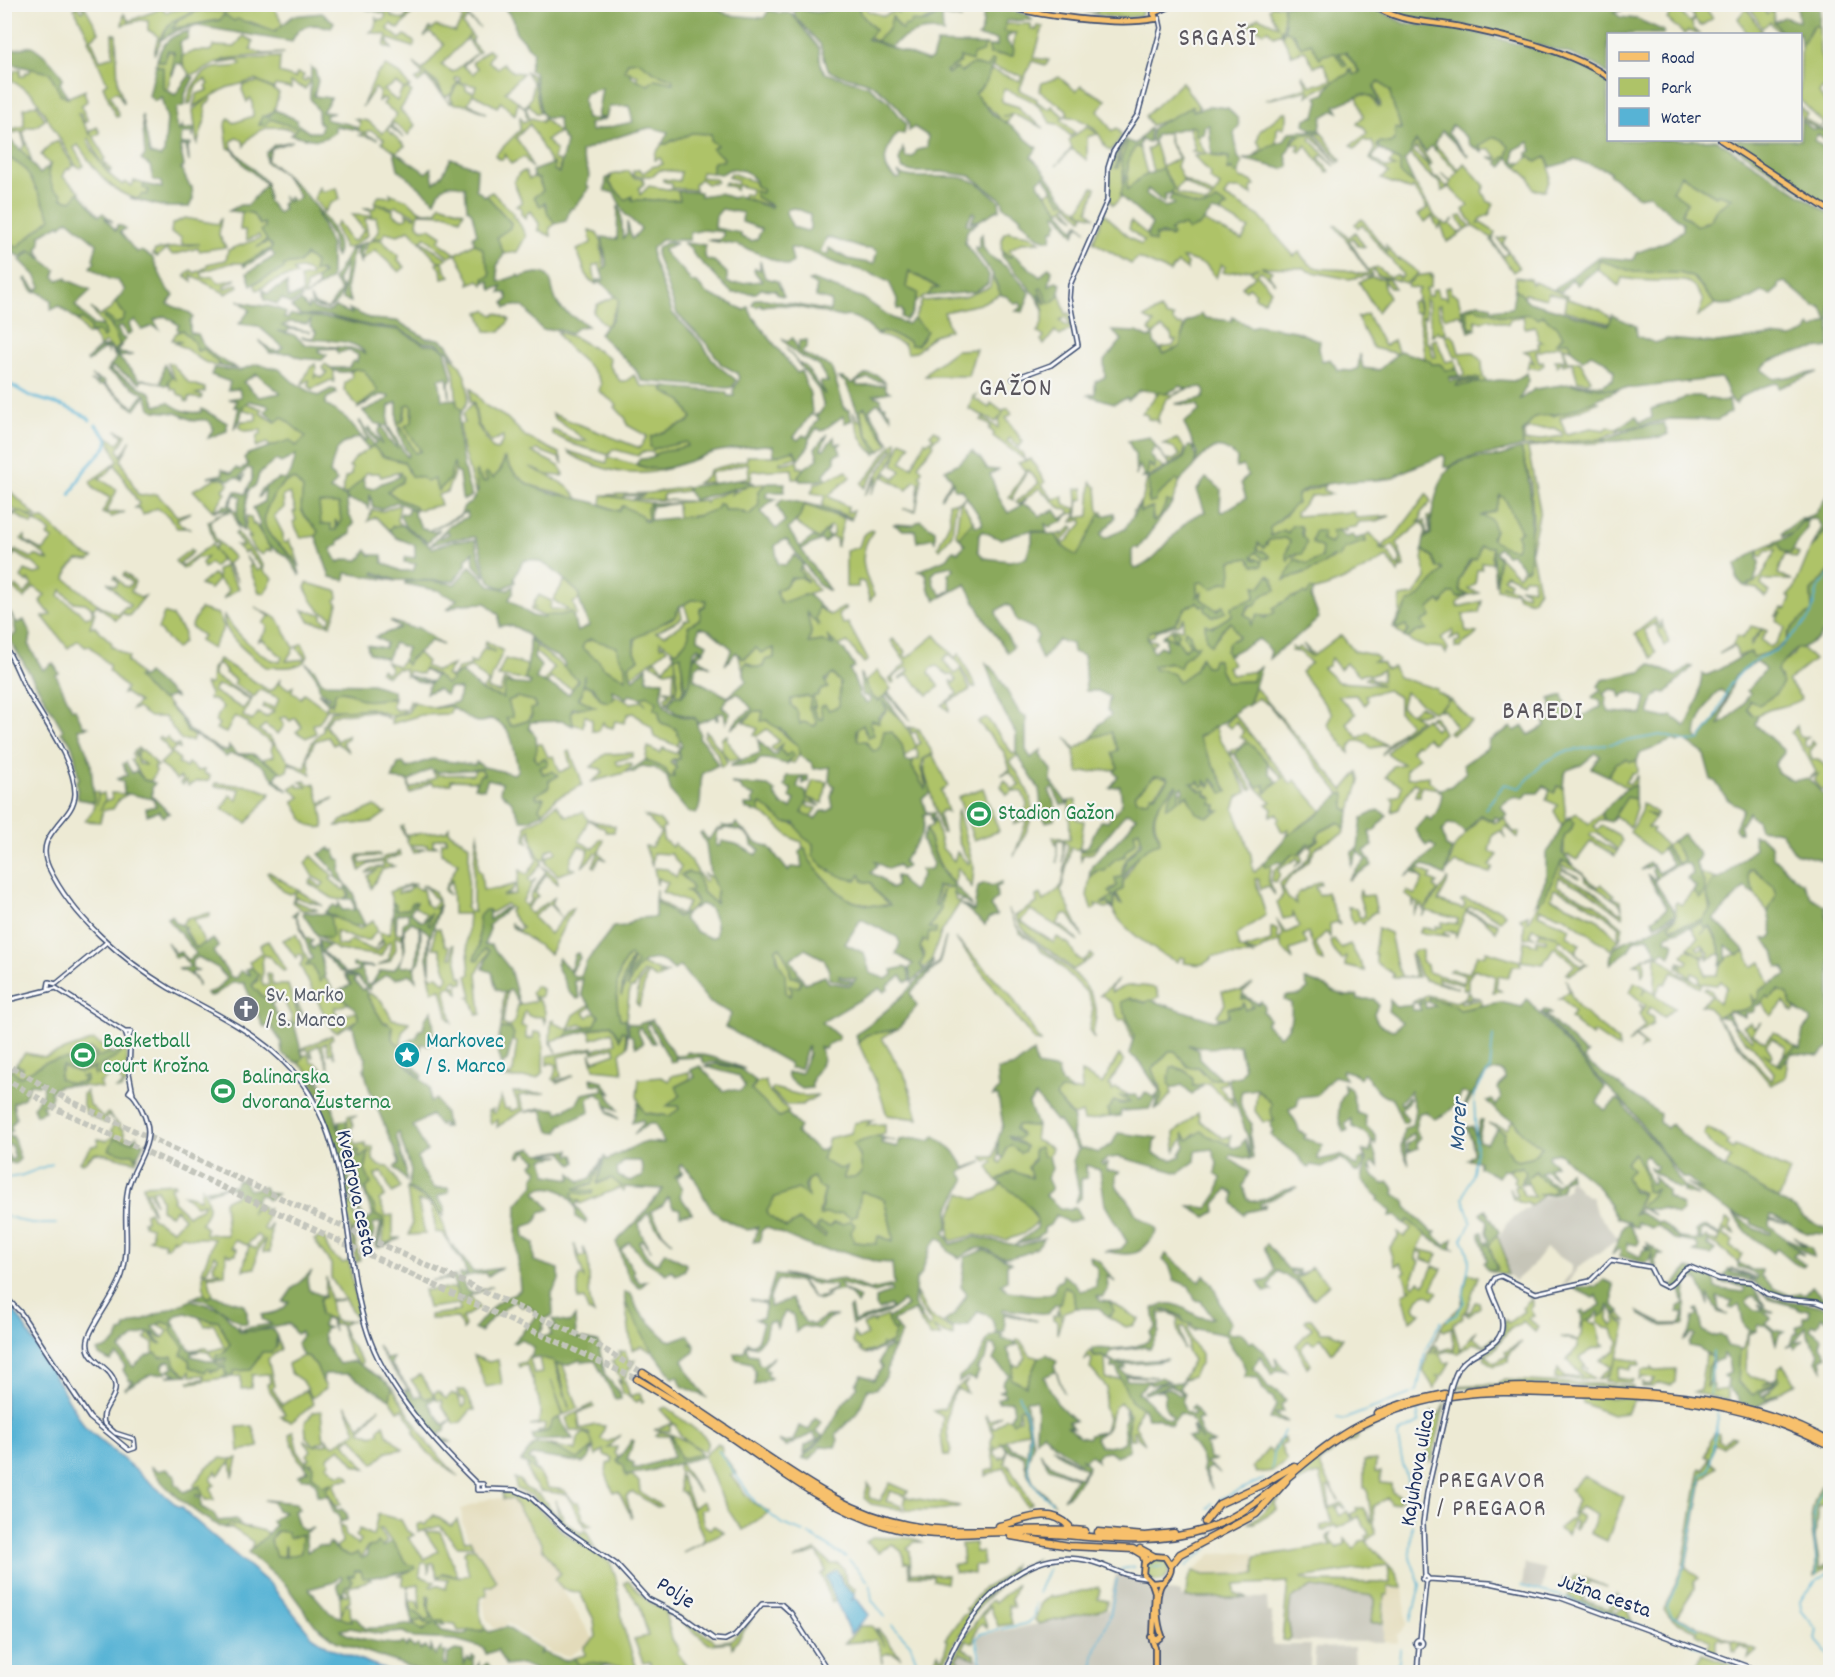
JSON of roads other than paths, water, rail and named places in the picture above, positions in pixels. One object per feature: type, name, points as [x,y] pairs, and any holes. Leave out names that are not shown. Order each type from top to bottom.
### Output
[{"type":"highway","points":[[643,1373],[788,1471],[847,1505],[867,1514],[907,1526],[933,1529],[1038,1528],[1145,1536],[1177,1533],[1224,1516],[1262,1492],[1333,1440],[1377,1417],[1458,1395],[1512,1392],[1574,1393],[1689,1402],[1746,1413],[1784,1425],[1830,1444]]},
{"type":"highway","points":[[637,1379],[722,1431],[804,1487],[847,1511],[909,1532],[949,1536],[1069,1534],[1141,1540],[1182,1535],[1207,1528],[1238,1513],[1296,1467]]},
{"type":"highway","points":[[1205,1522],[1211,1511],[1219,1504],[1296,1467]]},
{"type":"highway","points":[[1171,1565],[1175,1557],[1257,1514],[1296,1467]]},
{"type":"highway","points":[[981,1529],[1044,1514],[1057,1517],[1069,1526]]},
{"type":"highway","points":[[992,1534],[1069,1546],[1133,1549],[1143,1555],[1145,1561]]},
{"type":"highway","points":[[1165,1557],[1190,1546],[1200,1536]]},
{"type":"highway","points":[[1079,1538],[1092,1545],[1136,1547],[1153,1556]]},
{"type":"main road","points":[[1000,4],[1031,13],[1140,21],[1157,17],[1172,5]]},
{"type":"main road","points":[[1372,4],[1386,13],[1410,21],[1465,28],[1570,56],[1607,76]]},
{"type":"main road","points":[[1723,141],[1830,211]]},
{"type":"main road","points":[[1157,1631],[1158,1602],[1163,1582],[1170,1574],[1171,1565],[1165,1557],[1153,1556],[1145,1561],[1143,1571],[1146,1578],[1152,1582],[1163,1582]]},
{"type":"main road","points":[[1152,1582],[1155,1592],[1157,1631],[1162,1637],[1156,1644]]},
{"type":"main road","points":[[1155,1672],[1156,1644],[1151,1635],[1157,1631]]},
{"type":"street","points":[[1013,379],[1051,365],[1078,345],[1069,298],[1070,285],[1107,201],[1108,168],[1113,152],[1135,120],[1145,94],[1161,28],[1154,5]]},
{"type":"street","name":"Kvedrova cesta","points":[[4,645],[55,736],[75,792],[70,809],[50,833],[46,849],[47,862],[77,909],[107,942],[166,986],[252,1034],[279,1056],[305,1087],[320,1115],[334,1156],[363,1317],[374,1349],[428,1435],[477,1484]]},
{"type":"street","points":[[4,1001],[56,986],[107,942]]},
{"type":"street","points":[[4,1295],[21,1312],[90,1418],[128,1449],[135,1449],[135,1440],[115,1433],[104,1423],[103,1413],[115,1391],[114,1380],[93,1359],[87,1342],[89,1333],[112,1296],[126,1260],[128,1189],[148,1134],[146,1122],[132,1091],[128,1037],[131,1032],[125,1032],[49,982],[48,988]]},
{"type":"street","name":"Kajuhova ulica","points":[[1427,1581],[1423,1523],[1427,1493],[1455,1375],[1464,1361],[1493,1344],[1501,1333],[1502,1322],[1490,1287],[1495,1278],[1501,1276],[1529,1292],[1545,1293],[1565,1285],[1590,1281],[1606,1263],[1617,1259],[1649,1267],[1658,1283],[1666,1287],[1675,1282],[1682,1270],[1690,1267],[1719,1279],[1751,1282],[1774,1297],[1817,1302],[1830,1307]]},
{"type":"street","points":[[477,1484],[483,1484],[484,1489],[478,1491],[477,1484]]},
{"type":"street","name":"Polje","points":[[484,1489],[515,1490],[529,1496],[564,1529],[616,1564],[648,1599],[682,1616],[714,1639],[725,1640],[735,1635],[762,1604],[781,1604],[791,1613],[829,1672]]},
{"type":"street","points":[[943,1672],[960,1637],[981,1608],[1004,1585],[1030,1567],[1051,1560],[1074,1558],[1096,1563],[1126,1576],[1146,1578]]},
{"type":"street","points":[[1136,1577],[1143,1571]]},
{"type":"street","points":[[1417,1672],[1419,1647],[1415,1643],[1420,1640],[1427,1581]]},
{"type":"street","name":"Južna cesta","points":[[1427,1581],[1509,1586],[1561,1598],[1762,1672]]},
{"type":"water","points":[[5,1302],[12,1308],[5,1314]]},
{"type":"water","points":[[13,1309],[85,1427],[179,1507],[182,1507],[271,1585],[312,1636],[332,1649],[393,1672],[5,1672],[5,1314]]},
{"type":"water","points":[[837,1570],[843,1585],[855,1594],[851,1601],[855,1597],[869,1615],[850,1634],[826,1577]]},
{"type":"waterway","points":[[4,381],[30,396],[63,406]]},
{"type":"waterway","points":[[66,407],[87,417]]},
{"type":"waterway","points":[[70,495],[84,471],[106,447],[108,439],[96,425]]},
{"type":"waterway","points":[[1485,809],[1504,784],[1520,788],[1543,763],[1564,752],[1661,735],[1689,742],[1700,739],[1714,721],[1729,686],[1742,671],[1759,658],[1778,649],[1805,623],[1811,615],[1818,588],[1830,575]]},
{"type":"waterway","name":"Morer","points":[[1469,1216],[1463,1198],[1473,1172],[1476,1150],[1474,1094],[1490,1069],[1493,1036]]},
{"type":"waterway","points":[[6,1178],[20,1176],[52,1164]]},
{"type":"waterway","points":[[4,1215],[31,1224],[56,1224]]},
{"type":"waterway","name":"Morer","points":[[1446,1320],[1456,1315],[1464,1302],[1469,1257],[1462,1239],[1471,1223],[1470,1218]]},
{"type":"waterway","name":"Morer","points":[[1426,1349],[1441,1321]]},
{"type":"waterway","points":[[1710,1394],[1713,1352]]},
{"type":"waterway","name":"Morer","points":[[1414,1393],[1417,1391],[1425,1353]]},
{"type":"waterway","points":[[1019,1394],[1030,1426],[1028,1462],[1031,1478],[1035,1486],[1052,1502]]},
{"type":"waterway","points":[[1337,1418],[1342,1420],[1410,1394]]},
{"type":"waterway","name":"Morer","points":[[1412,1519],[1411,1497],[1398,1436],[1399,1433],[1419,1423],[1417,1408]]},
{"type":"waterway","points":[[1699,1628],[1672,1616],[1667,1607],[1686,1562],[1702,1474],[1709,1470],[1718,1418],[1716,1410]]},
{"type":"waterway","points":[[1272,1469],[1274,1453],[1284,1431]]},
{"type":"waterway","points":[[718,1450],[755,1502],[782,1524],[804,1532]]},
{"type":"waterway","points":[[1817,1575],[1814,1514],[1822,1490],[1830,1478]]},
{"type":"waterway","points":[[1220,1499],[1264,1479]]},
{"type":"waterway","points":[[1208,1509],[1212,1503]]},
{"type":"waterway","name":"Morer","points":[[1411,1621],[1420,1585],[1410,1557],[1412,1524]]},
{"type":"waterway","points":[[808,1534],[846,1557]]},
{"type":"waterway","points":[[1186,1566],[1209,1547],[1212,1541]]},
{"type":"waterway","points":[[849,1560],[868,1581]]},
{"type":"waterway","points":[[1121,1569],[1134,1567]]},
{"type":"waterway","points":[[1150,1567],[1164,1567]]},
{"type":"waterway","points":[[1038,1593],[1049,1568]]},
{"type":"waterway","points":[[1829,1655],[1815,1639],[1817,1630],[1801,1610],[1800,1600],[1816,1582],[1830,1572]]},
{"type":"waterway","points":[[1094,1672],[1093,1656],[1110,1616],[1117,1579]]},
{"type":"waterway","points":[[870,1584],[872,1600],[885,1617]]},
{"type":"waterway","points":[[1521,1586],[1561,1596],[1644,1627]]},
{"type":"waterway","points":[[983,1672],[976,1639],[980,1634],[1028,1623],[1033,1618],[1036,1604]]},
{"type":"waterway","points":[[892,1625],[910,1644],[918,1665]]},
{"type":"waterway","points":[[1671,1637],[1682,1639],[1705,1650]]},
{"type":"waterway","name":"Morer","points":[[1391,1672],[1399,1661],[1400,1649]]},
{"type":"tunnel","points":[[4,1063],[70,1101],[587,1339],[643,1373]]},
{"type":"tunnel","points":[[4,1078],[57,1109],[121,1140],[637,1379]]},
{"type":"tunnel","points":[[1200,1536],[1205,1522]]},
{"type":"place","name":"Stadion Gažon","points":[[979,814]]},
{"type":"place","name":"Sv. Marko / S. Marco","points":[[246,1009]]},
{"type":"place","name":"Basketball court Krožna","points":[[83,1055]]},
{"type":"place","name":"Markovec / S. Marco","points":[[407,1055]]},
{"type":"place","name":"Balinarska dvorana Žusterna","points":[[223,1091]]},
{"type":"district","name":"SRGAŠI","points":[[1218,39]]},
{"type":"district","name":"GAŽON","points":[[1016,389]]},
{"type":"district","name":"BAREDI","points":[[1543,712]]},
{"type":"district","name":"PREGAVOR / PREGAOR","points":[[1492,1496]]}]
